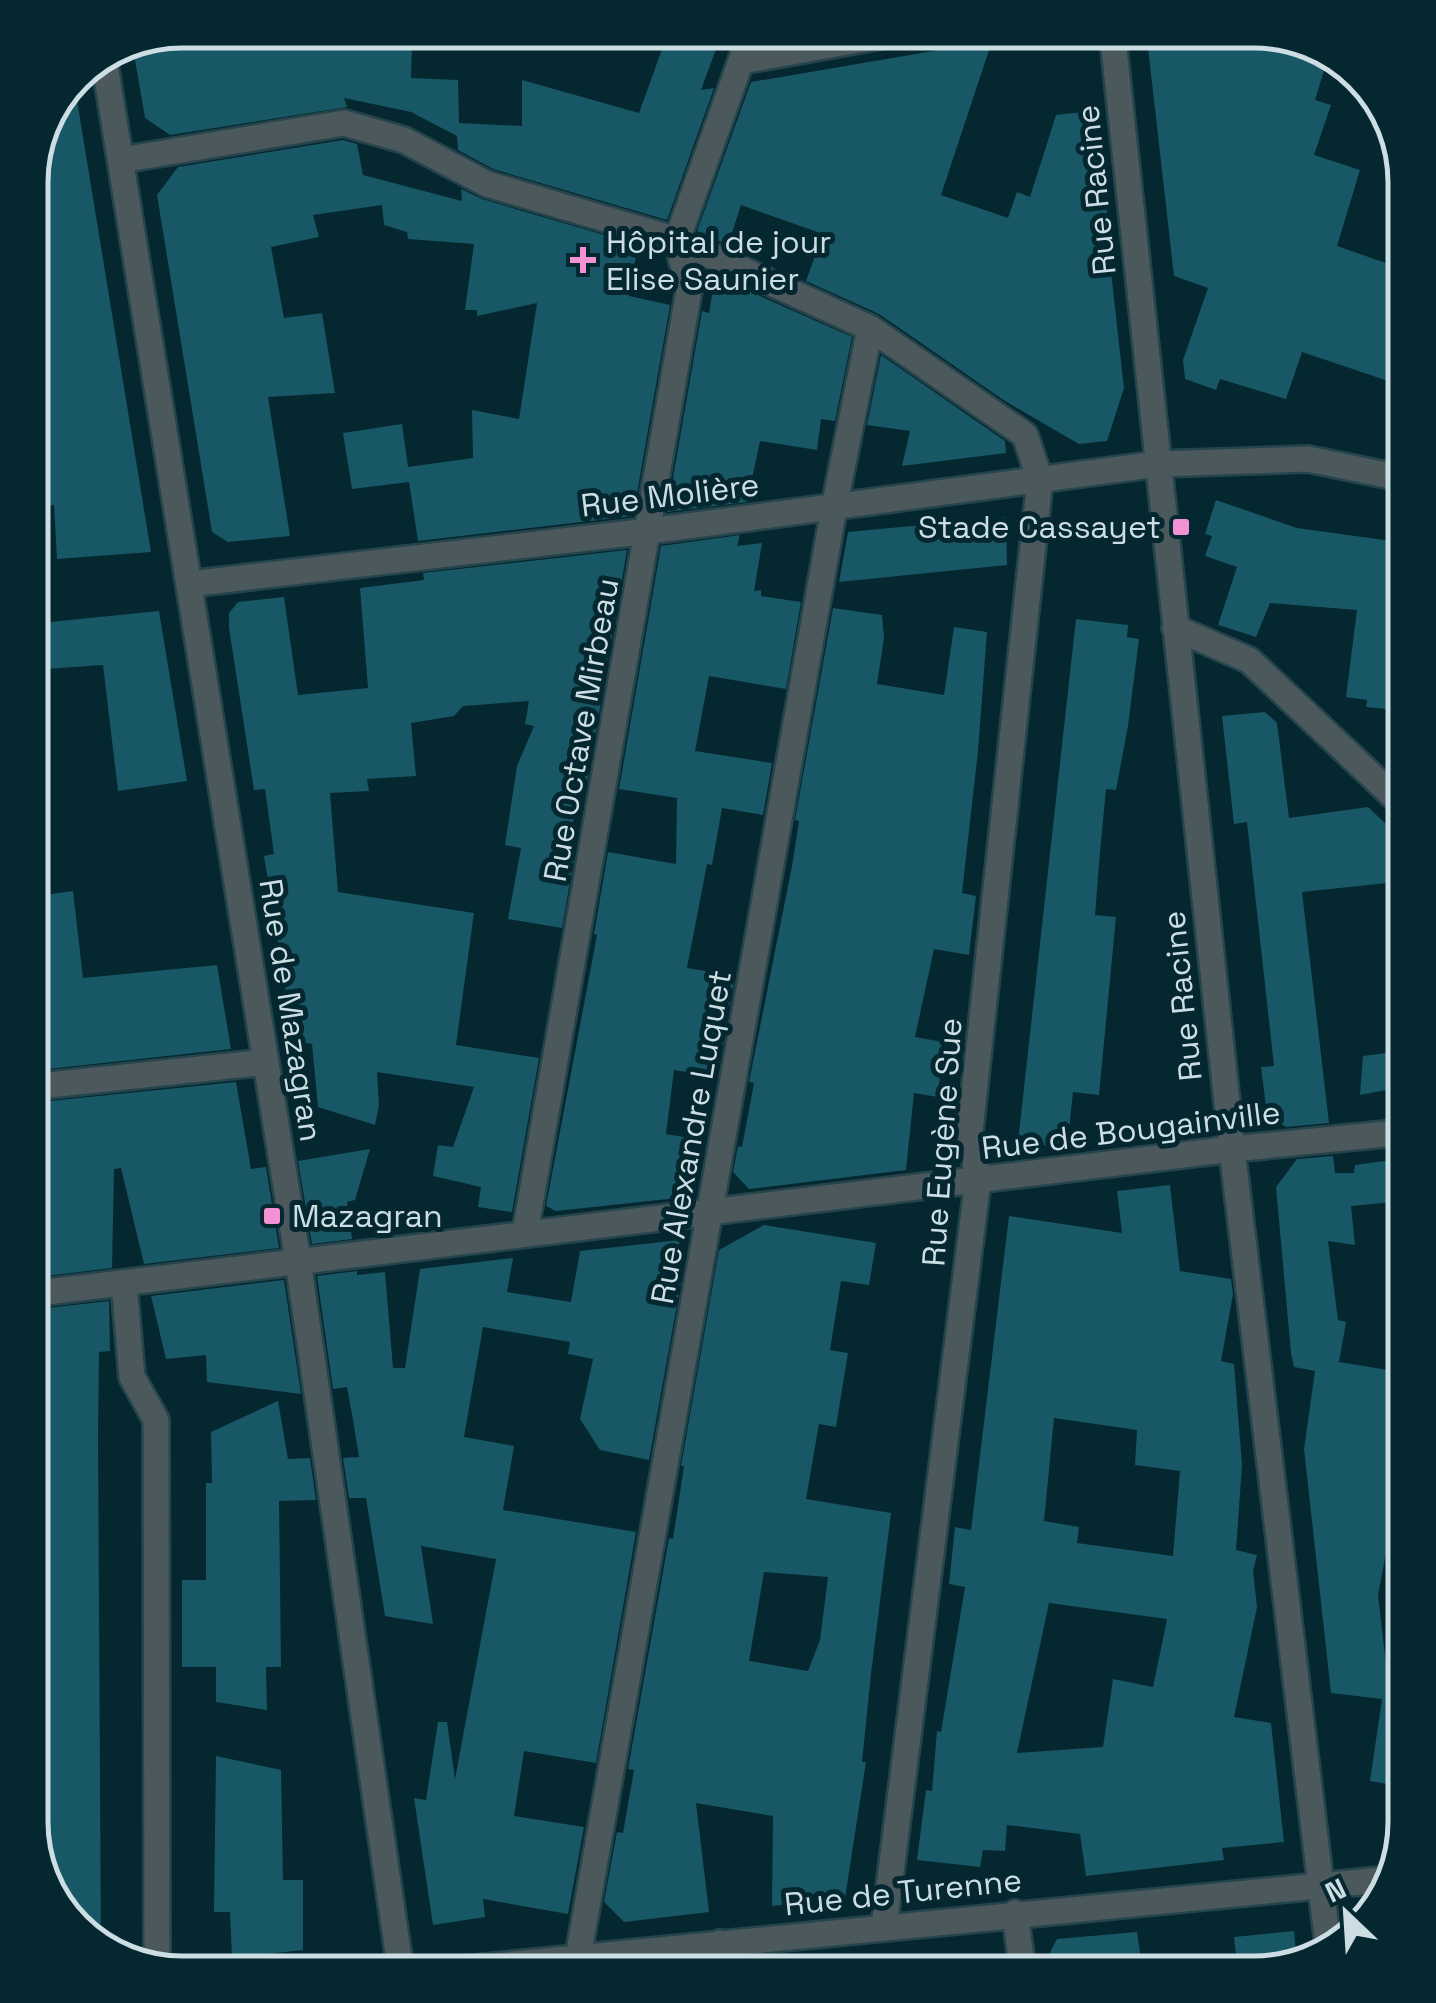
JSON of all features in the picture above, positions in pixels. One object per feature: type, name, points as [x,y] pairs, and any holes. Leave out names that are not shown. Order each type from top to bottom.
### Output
[{"type":"street","points":[[677,240],[746,48]]},
{"type":"street","points":[[742,61],[814,48]]},
{"type":"street","name":"Rue Racine","points":[[1114,48],[1232,1149],[1328,1934]]},
{"type":"street","name":"Rue de Mazagran","points":[[106,71],[298,1261],[399,1955]]},
{"type":"street","points":[[121,160],[344,123],[404,140],[487,184],[677,240],[870,328],[1025,435],[1040,480]]},
{"type":"street","name":"Rue Octave Mirbeau","points":[[525,1233],[689,290],[677,240]]},
{"type":"street","name":"Rue Alexandre Luquet","points":[[578,1955],[834,508],[870,328]]},
{"type":"street","name":"Rue Molière","points":[[189,584],[650,531],[1158,464],[1308,458],[1388,474]]},
{"type":"street","name":"Rue Eugène Sue","points":[[884,1927],[978,1180],[970,1131],[1040,480]]},
{"type":"street","points":[[1176,628],[1249,660],[1388,791]]},
{"type":"street","points":[[48,1086],[266,1062]]},
{"type":"street","name":"Rue de Bougainville","points":[[48,1292],[1232,1149],[1388,1134]]},
{"type":"street","points":[[124,1284],[132,1378],[156,1420],[157,1953]]},
{"type":"street","name":"Rue de Turenne","points":[[596,1955],[1375,1879]]},
{"type":"street","points":[[1016,1913],[1021,1956]]},
{"type":"street","points":[[720,1944],[721,1956]]},
{"type":"building","points":[[412,48],[411,78],[458,80],[459,123],[522,126],[522,80],[639,113],[662,48],[716,48],[701,90],[714,88],[667,220],[493,169],[458,150],[457,136],[411,112],[344,98],[347,107],[170,135],[145,118],[134,57],[164,49]]},
{"type":"building","points":[[951,48],[990,48],[941,195],[1008,218],[1017,192],[1030,197],[1056,115],[1093,111],[1113,256],[1109,254],[1124,388],[1107,441],[1079,444],[1005,401],[879,314],[806,281],[823,234],[741,205],[728,245],[697,231],[751,82]]},
{"type":"building","points":[[1148,48],[1263,48],[1298,55],[1325,68],[1315,100],[1331,105],[1314,155],[1360,170],[1337,246],[1388,264],[1388,381],[1302,352],[1286,399],[1220,379],[1216,390],[1185,379],[1183,360],[1208,288],[1174,276]]},
{"type":"building","points":[[77,98],[151,552],[57,559],[54,505],[48,506],[48,173],[61,122]]},
{"type":"building","points":[[343,140],[357,144],[363,175],[462,201],[461,189],[482,199],[638,245],[629,296],[670,305],[633,516],[418,541],[409,482],[352,489],[343,433],[402,424],[408,467],[473,458],[472,410],[519,419],[537,303],[477,316],[477,310],[465,310],[474,244],[408,239],[407,232],[384,225],[382,205],[313,215],[319,237],[271,247],[284,318],[322,313],[335,393],[268,397],[290,536],[228,542],[212,532],[157,195],[178,167]]},
{"type":"building","points":[[715,276],[852,337],[835,421],[821,419],[817,450],[760,441],[747,502],[667,512],[702,311],[709,313]]},
{"type":"building","points":[[881,355],[1005,441],[1006,453],[902,466],[910,431],[867,425]]},
{"type":"building","points":[[1216,500],[1297,528],[1388,541],[1388,709],[1366,707],[1367,700],[1346,697],[1357,610],[1270,603],[1256,637],[1218,625],[1237,567],[1205,556],[1212,536],[1205,534]]},
{"type":"building","points":[[1006,517],[1007,565],[839,582],[848,532]]},
{"type":"building","points":[[740,535],[737,546],[762,543],[754,591],[761,590],[761,596],[801,602],[786,689],[709,676],[695,751],[772,763],[763,815],[722,808],[712,865],[707,864],[687,968],[735,976],[717,1077],[674,1070],[666,1134],[696,1139],[687,1197],[556,1211],[546,1206],[597,935],[594,934],[608,852],[676,864],[677,798],[619,789],[661,546]]},
{"type":"building","points":[[627,550],[587,783],[580,782],[569,846],[576,847],[562,928],[508,919],[521,848],[505,845],[517,766],[534,726],[525,724],[529,701],[463,706],[454,716],[411,723],[416,776],[367,779],[369,791],[330,793],[338,892],[474,913],[456,1045],[539,1058],[512,1212],[478,1207],[481,1187],[433,1176],[438,1145],[453,1147],[474,1087],[377,1072],[379,1105],[375,1125],[318,1107],[312,1044],[294,1041],[264,856],[274,854],[265,789],[254,790],[229,613],[238,602],[284,597],[298,695],[368,688],[360,588],[424,580],[423,573]]},
{"type":"building","points":[[833,608],[882,615],[884,638],[877,684],[944,695],[954,627],[987,632],[962,893],[976,896],[969,955],[934,949],[915,1037],[943,1042],[938,1097],[914,1093],[906,1170],[749,1189],[733,1172],[738,1146],[742,1147],[754,1083],[749,1082],[792,866],[799,821],[795,820]]},
{"type":"building","points":[[159,611],[187,781],[118,791],[103,665],[48,669],[48,622]]},
{"type":"building","points":[[1076,619],[1128,625],[1127,637],[1139,639],[1116,790],[1106,789],[1100,852],[1095,915],[1116,917],[1099,1095],[1073,1092],[1067,1148],[1018,1142]]},
{"type":"building","points":[[1265,712],[1277,723],[1289,818],[1368,807],[1388,826],[1388,883],[1302,892],[1329,1123],[1286,1127],[1267,1115],[1261,1067],[1274,1066],[1247,822],[1234,824],[1222,716]]},
{"type":"building","points":[[73,891],[83,978],[217,965],[231,1049],[48,1069],[48,894]]},
{"type":"building","points":[[1388,1053],[1388,1090],[1360,1095],[1363,1056]]},
{"type":"building","points":[[236,1082],[251,1169],[266,1167],[279,1248],[144,1264],[121,1168],[114,1169],[112,1268],[48,1276],[48,1101]]},
{"type":"building","points":[[370,1149],[355,1200],[347,1202],[352,1239],[312,1244],[298,1161]]},
{"type":"building","points":[[1333,1156],[1335,1173],[1354,1173],[1355,1165],[1388,1160],[1388,1203],[1351,1206],[1355,1245],[1328,1241],[1338,1320],[1346,1322],[1339,1362],[1388,1370],[1388,1542],[1378,1595],[1388,1673],[1388,1784],[1370,1781],[1382,1699],[1331,1693],[1304,1449],[1315,1371],[1294,1367],[1291,1353],[1276,1187],[1297,1159]]},
{"type":"building","points":[[1170,1185],[1180,1271],[1231,1279],[1233,1294],[1221,1361],[1234,1364],[1242,1465],[1236,1550],[1257,1555],[1253,1571],[1257,1607],[1234,1717],[1271,1723],[1284,1842],[1222,1848],[1224,1860],[1086,1876],[1080,1834],[1007,1825],[1005,1851],[983,1850],[980,1867],[917,1860],[926,1790],[932,1791],[937,1731],[941,1732],[965,1587],[949,1584],[955,1527],[971,1530],[1009,1216],[1122,1233],[1117,1191]],"holes":[[[1054,1418],[1137,1430],[1135,1465],[1180,1471],[1173,1556],[1077,1543],[1079,1527],[1044,1521]],[[1049,1603],[1167,1619],[1153,1687],[1113,1679],[1103,1747],[1017,1753]]]},
{"type":"building","points":[[764,1225],[876,1243],[869,1285],[841,1281],[830,1350],[848,1353],[836,1427],[819,1424],[806,1499],[891,1513],[862,1762],[866,1762],[845,1898],[772,1906],[773,1816],[696,1803],[709,1912],[624,1922],[604,1902],[617,1832],[623,1833],[634,1770],[628,1769],[669,1538],[673,1539],[681,1466],[719,1250]],"holes":[[[764,1572],[828,1577],[820,1640],[808,1671],[749,1661]]]},
{"type":"building","points":[[680,1240],[674,1275],[683,1271],[649,1460],[600,1450],[580,1419],[593,1359],[568,1354],[570,1342],[483,1327],[464,1437],[514,1446],[503,1510],[636,1532],[596,1763],[524,1751],[514,1816],[584,1827],[568,1914],[483,1899],[485,1917],[433,1925],[414,1798],[426,1800],[438,1722],[447,1722],[455,1779],[496,1559],[421,1546],[433,1624],[385,1616],[366,1498],[349,1498],[343,1458],[359,1457],[347,1387],[333,1389],[317,1276],[385,1272],[393,1368],[405,1368],[420,1269],[513,1258],[507,1292],[571,1302],[580,1251]]},
{"type":"building","points":[[284,1280],[301,1394],[207,1382],[206,1355],[166,1359],[151,1296]]},
{"type":"building","points":[[109,1301],[110,1351],[99,1352],[101,1929],[65,1888],[49,1839],[48,1308]]},
{"type":"building","points":[[278,1401],[288,1459],[310,1458],[316,1500],[279,1501],[281,1667],[266,1667],[267,1710],[216,1702],[216,1667],[182,1667],[182,1580],[206,1580],[206,1483],[212,1483],[211,1432]]},
{"type":"building","points":[[216,1756],[281,1770],[283,1880],[303,1880],[303,1950],[232,1955],[230,1912],[214,1912]]},
{"type":"building","points":[[1294,1931],[1296,1949],[1236,1956],[1234,1937]]},
{"type":"building","points":[[1137,1932],[1140,1956],[1048,1956],[1057,1939]]},
{"type":"place","name":"Hôpital de jour Elise Saunier","points":[[583,260]]},
{"type":"place","name":"Stade Cassayet","points":[[1181,527]]},
{"type":"place","name":"Mazagran","points":[[272,1216]]}]
